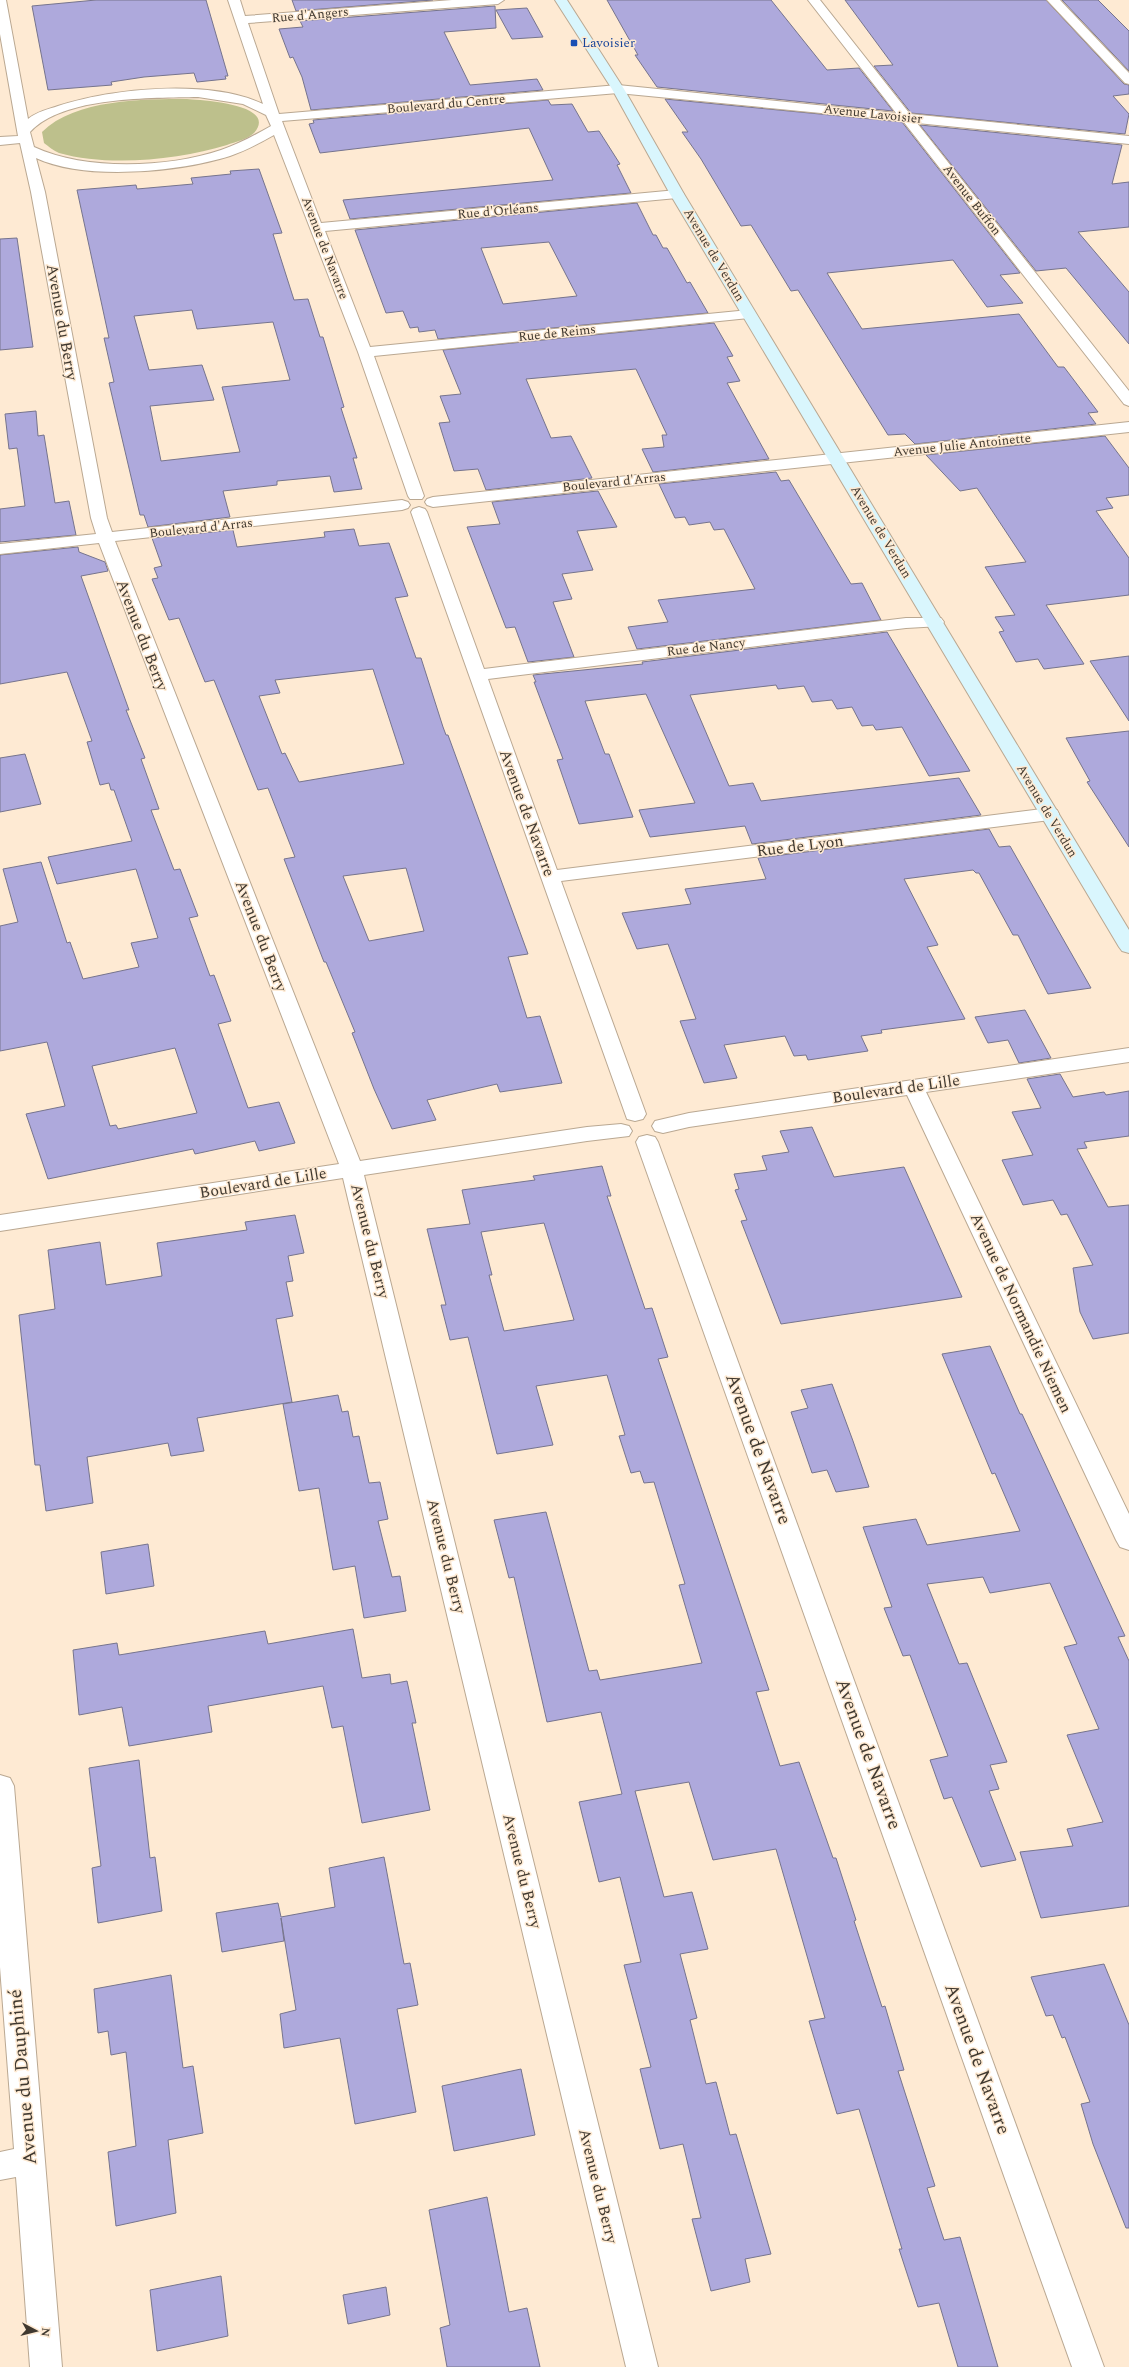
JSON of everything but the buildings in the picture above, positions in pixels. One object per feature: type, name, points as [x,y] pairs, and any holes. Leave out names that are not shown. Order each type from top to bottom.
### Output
[{"type":"street","name":"Avenue du Berry","points":[[0,0],[25,140],[38,192],[99,518],[352,1169],[642,2367]]},
{"type":"street","name":"Avenue de Navarre","points":[[234,0],[275,119],[318,227],[423,503],[477,675],[631,1097],[635,1114]]},
{"type":"street","name":"Rue d'Angers","points":[[241,20],[498,0]]},
{"type":"street","name":"Avenue de Verdun","points":[[561,0],[618,89],[677,194],[1129,947]]},
{"type":"street","name":"Avenue Buffon","points":[[814,0],[1129,401]]},
{"type":"street","points":[[1053,0],[1129,80]]},
{"type":"street","name":"Avenue Lavoisier","points":[[618,89],[1129,140]]},
{"type":"street","name":"Boulevard du Centre","points":[[275,119],[618,89]]},
{"type":"street","points":[[0,142],[25,140],[52,160],[98,167],[142,166],[185,162],[218,155],[252,143],[275,119],[246,101],[198,93],[124,95],[77,104],[49,113],[34,120],[25,140]]},
{"type":"street","name":"Rue d'Orléans","points":[[318,227],[677,194]]},
{"type":"street","name":"Rue de Reims","points":[[365,352],[749,314]]},
{"type":"street","name":"Avenue Julie Antoinette","points":[[796,463],[1129,426]]},
{"type":"street","name":"Boulevard d'Arras","points":[[0,549],[402,505],[406,498],[423,503],[796,463]]},
{"type":"street","name":"Rue de Nancy","points":[[477,675],[899,624],[935,622]]},
{"type":"street","name":"Rue de Lyon","points":[[550,877],[1050,814]]},
{"type":"street","name":"Boulevard de Lille","points":[[0,1223],[587,1134],[621,1131],[628,1139],[655,1134],[689,1120],[1129,1055]]},
{"type":"street","name":"Avenue de Normandie Niemen","points":[[913,1086],[1129,1540]]},
{"type":"street","points":[[621,1131],[622,1123],[635,1114],[650,1115],[661,1121],[655,1134]]},
{"type":"street","name":"Avenue de Navarre","points":[[655,1134],[1088,2367]]},
{"type":"street","name":"Avenue du Dauphiné","points":[[0,1786],[46,2367]]},
{"type":"street","points":[[0,2166],[30,2159]]},
{"type":"green space","points":[[187,99],[221,103],[247,110],[256,116],[259,123],[254,133],[245,139],[208,150],[166,158],[121,161],[99,160],[59,153],[44,143],[42,132],[56,121],[91,107],[131,101]]},
{"type":"place","name":"Lavoisier","points":[[574,43]]}]
